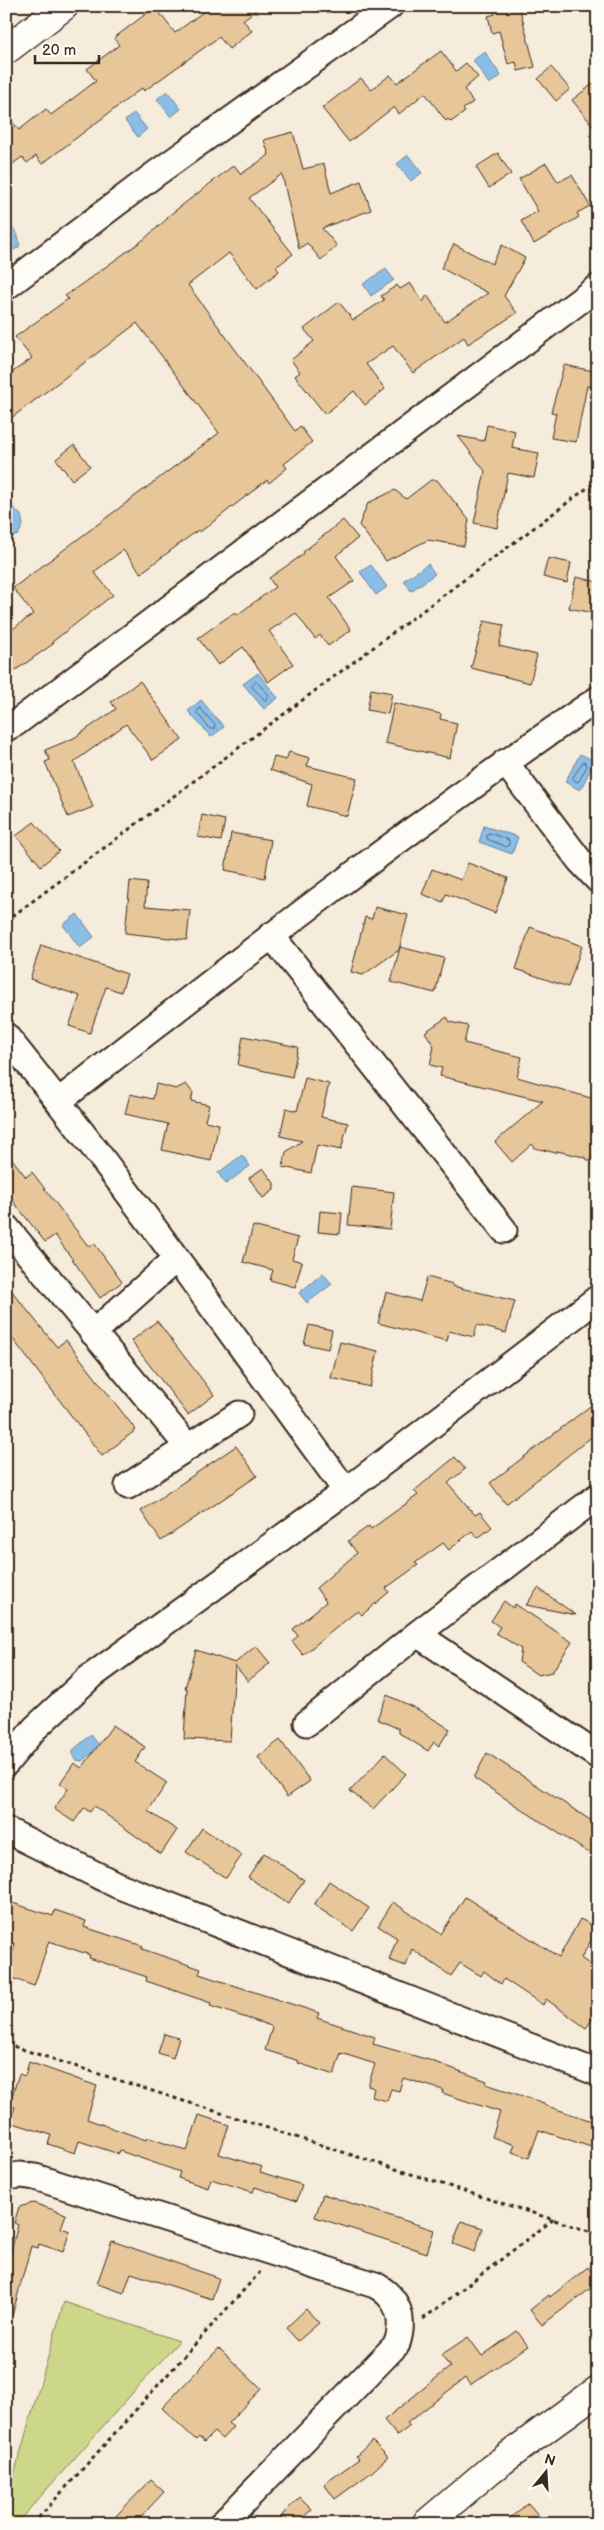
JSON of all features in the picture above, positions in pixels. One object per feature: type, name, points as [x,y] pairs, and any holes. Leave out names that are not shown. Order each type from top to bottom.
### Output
[{"type":"street","points":[[6,50],[64,6]]},
{"type":"street","points":[[6,287],[154,175],[390,6]]},
{"type":"street","points":[[6,728],[40,705],[598,287]]},
{"type":"street","points":[[59,1101],[271,935],[505,762],[598,699]]},
{"type":"street","points":[[505,762],[580,861],[598,880]]},
{"type":"street","points":[[271,935],[504,1230]]},
{"type":"street","points":[[6,1036],[59,1101],[346,1491]]},
{"type":"street","points":[[6,1227],[188,1447]]},
{"type":"street","points":[[93,1333],[176,1259]]},
{"type":"street","points":[[6,1763],[35,1728],[89,1678],[346,1491],[598,1298]]},
{"type":"street","points":[[128,1486],[240,1414]]},
{"type":"street","points":[[307,1723],[417,1634],[598,1496]]},
{"type":"street","points":[[417,1634],[598,1756]]},
{"type":"street","points":[[6,1830],[117,1885],[598,2073]]},
{"type":"street","points":[[6,2177],[21,2175],[35,2177],[276,2254],[383,2289],[396,2302],[401,2318],[397,2344],[222,2524]]},
{"type":"street","points":[[426,2524],[491,2469],[598,2390]]},
{"type":"path","points":[[6,921],[598,480]]},
{"type":"path","points":[[6,2044],[598,2234]]},
{"type":"path","points":[[399,2337],[554,2219]]},
{"type":"path","points":[[33,2524],[276,2254]]},
{"type":"green space","points":[[64,2302],[179,2341],[16,2524],[6,2524],[6,2502]]},
{"type":"water","points":[[485,52],[501,76],[489,84],[473,60]]},
{"type":"water","points":[[167,91],[181,109],[171,117],[157,99]]},
{"type":"water","points":[[134,113],[147,129],[138,137],[125,121]]},
{"type":"water","points":[[408,155],[422,173],[411,181],[397,164]]},
{"type":"water","points":[[6,224],[15,230],[18,237],[19,247],[14,250],[6,248]]},
{"type":"water","points":[[386,269],[394,280],[371,296],[363,284]]},
{"type":"water","points":[[6,501],[21,515],[23,525],[18,535],[8,538]]},
{"type":"water","points":[[428,564],[435,574],[411,591],[404,580]]},
{"type":"water","points":[[371,565],[387,587],[376,595],[360,572]]},
{"type":"water","points":[[258,673],[278,698],[264,709],[243,684]]},
{"type":"water","points":[[201,700],[224,727],[211,737],[188,711]]},
{"type":"water","points":[[580,754],[595,761],[580,790],[565,782]]},
{"type":"water","points":[[484,826],[518,837],[512,854],[479,842]]},
{"type":"water","points":[[77,914],[94,937],[80,948],[63,925]]},
{"type":"water","points":[[242,1155],[250,1166],[226,1184],[218,1173]]},
{"type":"water","points":[[323,1273],[332,1284],[307,1303],[299,1293]]},
{"type":"water","points":[[91,1735],[100,1746],[82,1761],[76,1760],[73,1750]]},
{"type":"building","points":[[211,6],[261,6],[243,20],[252,31],[229,49],[219,37],[144,91],[142,88],[42,164],[36,156],[27,163],[22,157],[6,169],[6,114],[19,130],[46,109],[51,115],[96,81],[87,69],[119,45],[114,38],[155,7],[175,33]]},
{"type":"building","points":[[493,6],[519,6],[535,67],[518,71],[516,62],[508,64],[499,31],[492,33],[488,16],[495,14]]},
{"type":"building","points":[[441,51],[456,71],[466,63],[478,77],[464,89],[473,102],[463,109],[465,112],[451,122],[448,119],[446,121],[425,93],[399,114],[394,107],[349,142],[322,108],[361,78],[371,90],[390,75],[397,83]]},
{"type":"building","points":[[551,67],[570,89],[556,101],[538,79]]},
{"type":"building","points":[[598,80],[598,132],[572,100]]},
{"type":"building","points":[[293,132],[303,169],[324,164],[331,193],[361,181],[371,210],[322,228],[337,246],[321,260],[307,243],[299,249],[282,174],[249,198],[293,254],[276,267],[279,271],[257,289],[229,253],[188,285],[295,431],[300,426],[312,442],[284,464],[287,468],[269,483],[267,480],[200,532],[198,530],[141,573],[123,550],[94,572],[113,595],[52,642],[53,644],[6,677],[6,634],[33,614],[13,588],[219,433],[137,323],[6,422],[6,377],[32,358],[15,337],[68,299],[65,296],[143,240],[167,217],[234,165],[241,174],[269,155],[264,140]]},
{"type":"building","points":[[498,153],[511,174],[489,188],[476,167]]},
{"type":"building","points":[[546,163],[558,182],[572,175],[590,206],[577,213],[579,217],[534,244],[521,221],[538,211],[519,179]]},
{"type":"building","points":[[454,244],[492,264],[502,245],[525,258],[504,296],[517,313],[468,344],[464,337],[413,373],[393,346],[366,364],[385,389],[365,405],[354,391],[325,414],[295,376],[300,372],[291,360],[314,341],[304,329],[339,302],[353,320],[384,300],[381,296],[397,285],[400,289],[410,283],[423,302],[427,295],[445,322],[488,293],[441,268]]},
{"type":"building","points":[[564,365],[598,372],[596,388],[587,386],[576,442],[551,438],[556,413],[551,412]]},
{"type":"building","points":[[487,425],[515,431],[512,448],[539,453],[534,478],[508,473],[497,528],[474,523],[485,471],[458,436],[484,441]]},
{"type":"building","points":[[74,445],[90,466],[72,480],[56,459]]},
{"type":"building","points":[[431,480],[437,480],[469,520],[464,546],[428,540],[386,561],[359,525],[368,503],[395,490],[406,499]]},
{"type":"building","points":[[343,520],[358,538],[336,556],[354,581],[329,598],[351,630],[328,646],[320,635],[315,639],[296,613],[269,631],[293,664],[268,682],[243,647],[218,665],[198,638],[235,612],[237,615],[275,587],[269,578],[304,554],[303,552]]},
{"type":"building","points":[[548,558],[571,563],[567,583],[543,577]]},
{"type":"building","points":[[576,577],[598,582],[598,614],[569,608]]},
{"type":"building","points":[[484,621],[504,625],[499,646],[537,655],[530,683],[471,668]]},
{"type":"building","points":[[140,681],[182,740],[153,760],[126,724],[74,762],[93,807],[68,817],[45,762],[50,760],[45,750],[74,738],[116,709],[111,702]]},
{"type":"building","points":[[371,689],[392,693],[388,714],[367,710]]},
{"type":"building","points":[[394,703],[441,714],[440,719],[457,723],[450,758],[385,743]]},
{"type":"building","points":[[289,752],[310,758],[307,766],[357,778],[347,816],[307,806],[312,784],[270,770],[274,757],[286,760]]},
{"type":"building","points":[[202,815],[225,820],[221,841],[198,837]]},
{"type":"building","points":[[34,822],[59,851],[41,866],[16,836]]},
{"type":"building","points":[[231,833],[271,840],[265,878],[225,870]]},
{"type":"building","points":[[468,863],[508,878],[495,913],[446,894],[443,902],[422,894],[432,869],[461,880]]},
{"type":"building","points":[[130,881],[147,883],[145,906],[190,910],[187,940],[125,933]]},
{"type":"building","points":[[375,907],[408,915],[399,950],[363,975],[351,972],[365,917],[372,919]]},
{"type":"building","points":[[530,927],[582,946],[568,987],[516,969]]},
{"type":"building","points":[[41,945],[127,974],[121,992],[106,987],[90,1033],[69,1026],[80,996],[30,979]]},
{"type":"building","points":[[400,947],[444,958],[435,993],[391,982]]},
{"type":"building","points":[[447,1017],[450,1022],[468,1026],[464,1043],[522,1057],[517,1077],[598,1100],[598,1151],[589,1161],[584,1157],[535,1148],[532,1144],[512,1162],[495,1142],[543,1101],[440,1076],[442,1068],[430,1065],[434,1046],[425,1032]]},
{"type":"building","points":[[243,1036],[298,1047],[292,1077],[238,1065]]},
{"type":"building","points":[[305,1078],[329,1084],[321,1117],[348,1123],[341,1150],[317,1145],[311,1173],[283,1167],[286,1152],[302,1141],[280,1136],[286,1108],[297,1111]]},
{"type":"building","points":[[156,1084],[176,1089],[186,1084],[193,1093],[191,1101],[209,1105],[205,1121],[219,1124],[211,1161],[162,1150],[168,1124],[125,1114],[130,1094],[153,1099]]},
{"type":"building","points":[[6,1151],[26,1177],[32,1172],[89,1247],[94,1243],[122,1282],[100,1298],[55,1235],[45,1242],[6,1192]]},
{"type":"building","points":[[263,1168],[274,1183],[274,1190],[263,1198],[249,1178]]},
{"type":"building","points":[[352,1187],[394,1192],[390,1229],[348,1225]]},
{"type":"building","points":[[320,1211],[342,1213],[340,1234],[318,1232]]},
{"type":"building","points":[[253,1226],[298,1238],[292,1259],[302,1262],[295,1287],[270,1280],[273,1270],[243,1262]]},
{"type":"building","points":[[427,1277],[453,1284],[452,1286],[515,1301],[506,1333],[477,1325],[474,1337],[449,1331],[447,1341],[378,1323],[386,1292],[420,1301]]},
{"type":"building","points":[[6,1284],[57,1347],[66,1340],[136,1430],[102,1456],[6,1330]]},
{"type":"building","points":[[157,1321],[214,1395],[188,1415],[131,1341]]},
{"type":"building","points":[[309,1325],[332,1330],[328,1349],[304,1344]]},
{"type":"building","points":[[340,1342],[378,1351],[370,1387],[331,1378]]},
{"type":"building","points":[[598,1400],[598,1432],[506,1504],[490,1483]]},
{"type":"building","points":[[236,1446],[257,1476],[161,1541],[141,1511]]},
{"type":"building","points":[[455,1457],[465,1469],[448,1483],[475,1515],[480,1512],[492,1527],[478,1538],[472,1531],[449,1550],[443,1543],[415,1563],[418,1565],[386,1588],[389,1592],[362,1615],[358,1611],[352,1615],[303,1655],[292,1641],[298,1636],[293,1629],[326,1602],[316,1588],[357,1553],[348,1541],[369,1526],[371,1529],[418,1495],[414,1491]]},
{"type":"building","points":[[538,1588],[576,1615],[526,1605]]},
{"type":"building","points":[[504,1601],[513,1608],[515,1604],[572,1642],[552,1672],[538,1675],[519,1662],[521,1649],[496,1633],[500,1627],[491,1621]]},
{"type":"building","points":[[256,1646],[270,1663],[248,1681],[235,1666],[230,1741],[184,1739],[187,1688],[185,1688],[196,1650],[235,1663]]},
{"type":"building","points":[[387,1695],[417,1709],[450,1729],[439,1746],[434,1742],[428,1751],[399,1733],[399,1729],[377,1719]]},
{"type":"building","points":[[113,1725],[145,1747],[135,1762],[167,1783],[148,1811],[177,1830],[161,1854],[94,1806],[90,1812],[84,1808],[74,1822],[54,1809],[68,1789],[60,1783],[74,1763],[82,1768]]},
{"type":"building","points":[[280,1740],[310,1781],[287,1797],[258,1757]]},
{"type":"building","points":[[487,1753],[598,1825],[598,1859],[474,1778]]},
{"type":"building","points":[[385,1754],[406,1774],[373,1809],[350,1791]]},
{"type":"building","points":[[202,1828],[242,1855],[226,1878],[186,1852]]},
{"type":"building","points":[[264,1853],[304,1880],[288,1904],[248,1877]]},
{"type":"building","points":[[329,1881],[369,1908],[353,1931],[314,1905]]},
{"type":"building","points":[[465,1897],[559,1957],[580,1919],[598,1928],[581,1958],[598,1971],[598,2012],[586,2028],[546,1999],[543,2005],[504,1979],[501,1984],[484,1971],[481,1976],[460,1963],[451,1976],[412,1949],[406,1966],[389,1960],[397,1938],[378,1926],[393,1902],[441,1934]]},
{"type":"building","points":[[6,1901],[53,1916],[55,1910],[86,1921],[84,1927],[143,1946],[142,1949],[201,1969],[199,1974],[319,2013],[317,2018],[375,2037],[373,2044],[429,2060],[487,2081],[486,2084],[598,2123],[598,2136],[594,2148],[539,2130],[529,2158],[512,2152],[515,2145],[492,2137],[500,2112],[442,2093],[443,2090],[403,2078],[399,2091],[391,2089],[387,2101],[372,2097],[374,2088],[368,2086],[375,2064],[341,2053],[334,2075],[298,2063],[299,2061],[265,2050],[271,2026],[210,2006],[211,2003],[146,1981],[147,1977],[89,1958],[90,1955],[49,1941],[34,1986],[6,1976],[15,1944],[6,1941]]},
{"type":"building","points":[[164,2034],[179,2038],[173,2058],[158,2053]]},
{"type":"building","points":[[29,2062],[97,2086],[87,2119],[146,2140],[147,2137],[187,2151],[199,2115],[229,2125],[219,2154],[262,2167],[260,2172],[302,2185],[297,2201],[255,2187],[253,2192],[211,2179],[208,2188],[178,2178],[180,2172],[120,2151],[119,2154],[79,2141],[75,2153],[48,2144],[51,2135],[10,2122],[15,2107],[9,2105],[19,2074],[25,2076]]},
{"type":"building","points":[[323,2194],[434,2230],[427,2253],[315,2217]]},
{"type":"building","points":[[33,2203],[66,2214],[61,2228],[70,2231],[63,2252],[39,2244],[38,2248],[31,2246],[12,2316],[6,2315],[6,2270],[18,2225],[14,2223],[19,2207]]},
{"type":"building","points":[[461,2221],[483,2228],[475,2252],[453,2244]]},
{"type":"building","points":[[112,2241],[219,2278],[212,2299],[131,2273],[124,2293],[97,2284]]},
{"type":"building","points":[[588,2267],[598,2280],[598,2283],[542,2325],[530,2310]]},
{"type":"building","points":[[306,2309],[319,2323],[298,2341],[286,2328]]},
{"type":"building","points":[[517,2331],[528,2346],[470,2385],[465,2378],[407,2423],[410,2426],[397,2436],[384,2420],[450,2367],[441,2355],[468,2337],[482,2356]]},
{"type":"building","points":[[219,2348],[261,2389],[228,2423],[233,2427],[222,2439],[214,2432],[204,2442],[199,2437],[196,2440],[162,2408]]},
{"type":"building","points":[[372,2441],[388,2457],[372,2472],[335,2499],[324,2484],[359,2459],[356,2456]]},
{"type":"building","points":[[151,2480],[164,2492],[134,2524],[108,2524]]},
{"type":"building","points":[[300,2497],[312,2509],[296,2524],[291,2524],[282,2515]]},
{"type":"building","points":[[528,2503],[539,2516],[529,2524],[503,2524]]}]
